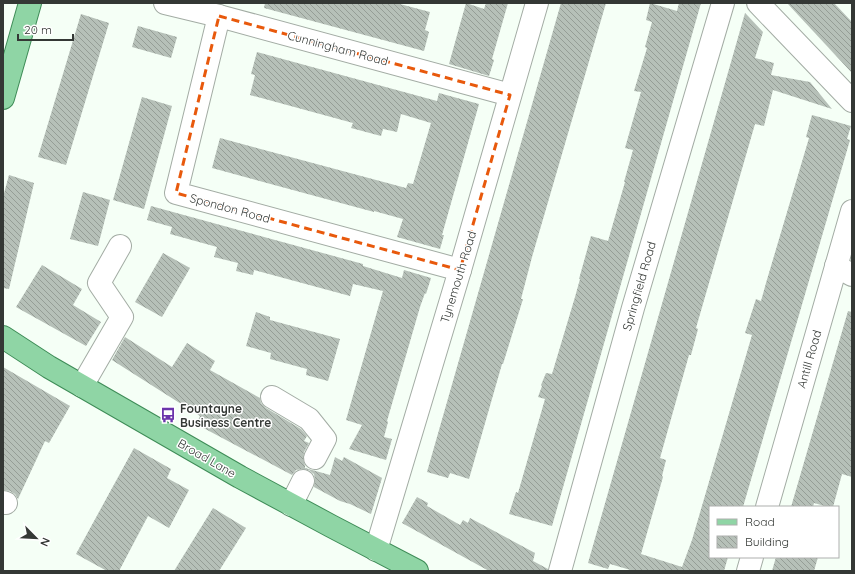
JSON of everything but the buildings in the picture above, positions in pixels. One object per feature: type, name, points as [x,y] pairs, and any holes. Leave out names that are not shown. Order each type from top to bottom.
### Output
[{"type":"main road","points":[[3,98],[30,3]]},
{"type":"main road","name":"Broad Lane","points":[[3,337],[49,367],[240,477],[417,571]]},
{"type":"street","name":"Cunningham Road","points":[[165,3],[219,16],[510,95]]},
{"type":"street","name":"Tynemouth Road","points":[[376,550],[460,270],[537,3]]},
{"type":"street","name":"Springfield Road","points":[[560,571],[633,308],[723,3]]},
{"type":"street","points":[[758,3],[852,101]]},
{"type":"street","name":"Spondon Road","points":[[219,16],[176,193],[460,270]]},
{"type":"street","name":"Antill Road","points":[[767,506],[844,270],[852,211]]},
{"type":"street","points":[[82,386],[122,317],[99,283],[120,246]]},
{"type":"street","points":[[272,397],[309,419],[325,440],[316,458]]},
{"type":"street","points":[[291,505],[303,481]]},
{"type":"street","points":[[748,571],[752,558]]},
{"type":"highlighted area","points":[[219,16],[510,95],[460,270],[176,193]]},
{"type":"place","name":"Fountayne Business Centre","points":[[168,415]]}]
